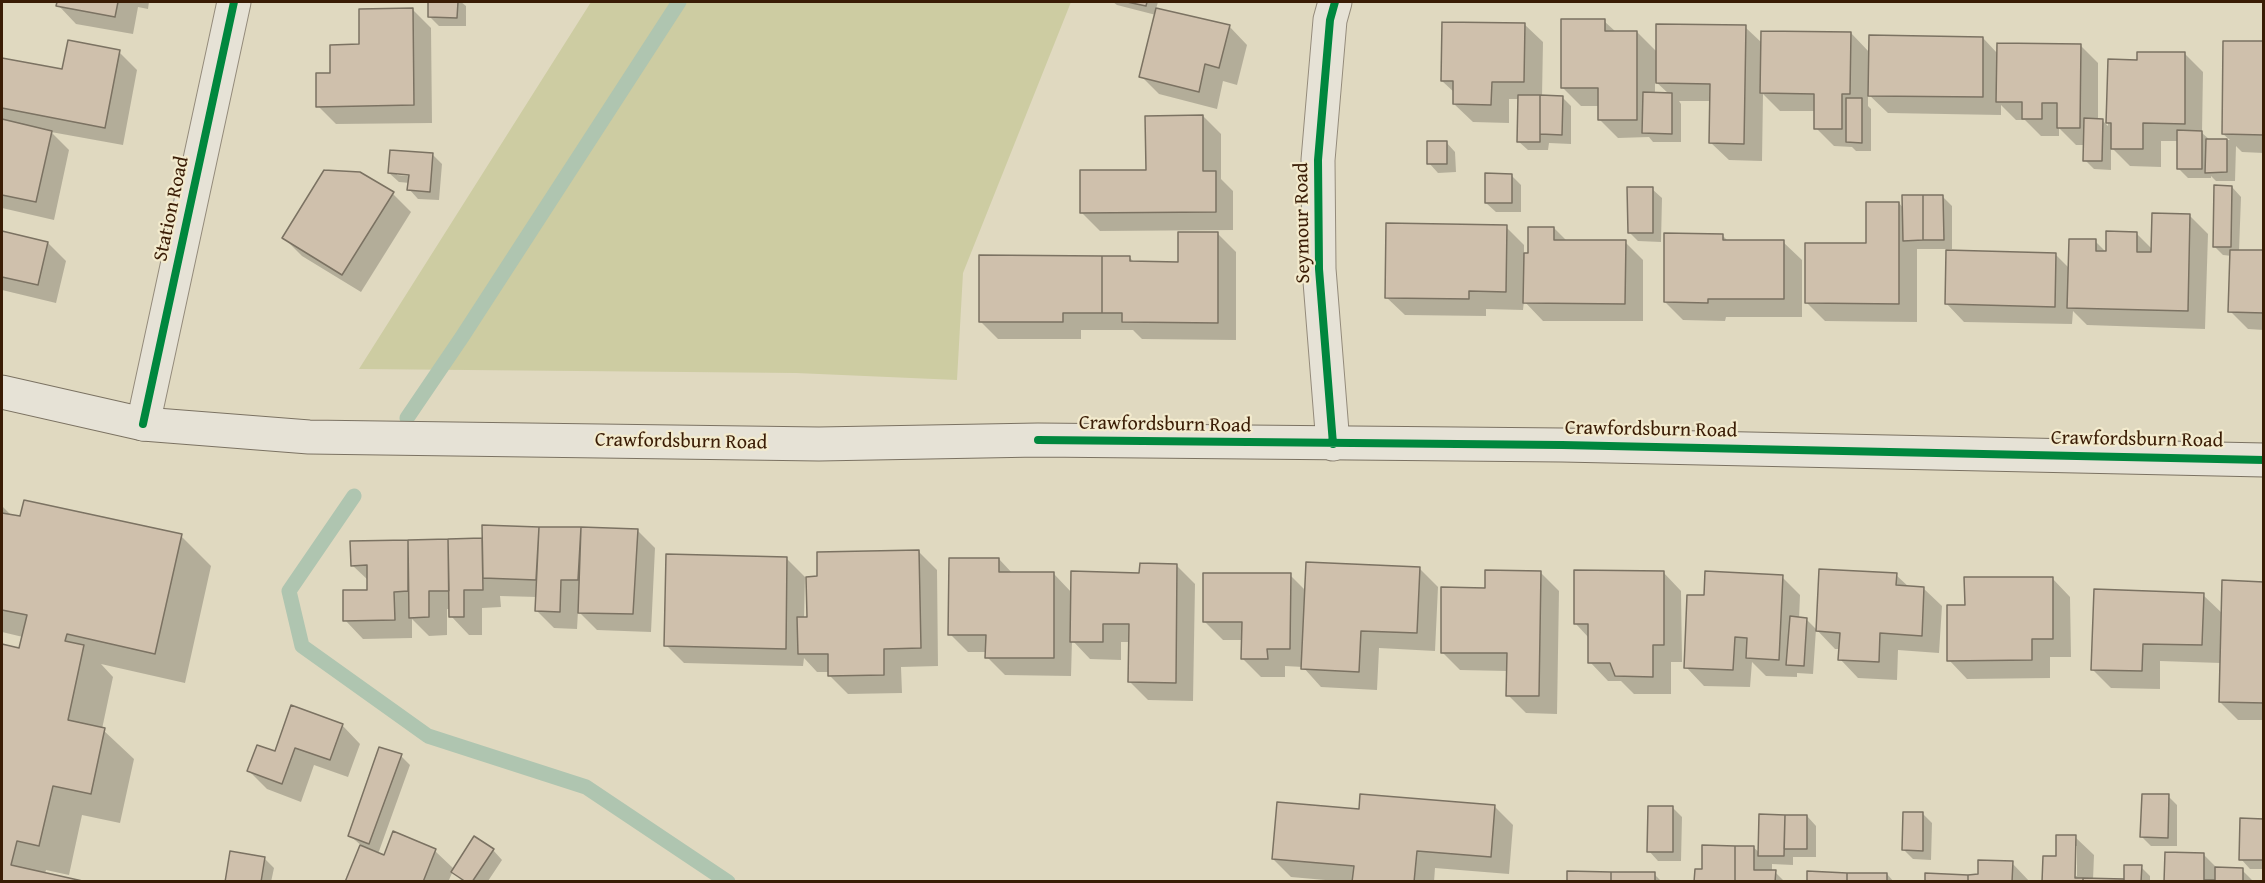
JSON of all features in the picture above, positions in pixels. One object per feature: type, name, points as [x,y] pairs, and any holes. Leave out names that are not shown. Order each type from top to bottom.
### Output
[{"type":"main road","name":"Station Road","points":[[143,424],[234,2]]},
{"type":"main road","name":"Seymour Road","points":[[1333,444],[1319,269],[1318,160],[1330,20],[1335,2]]},
{"type":"main road","name":"Crawfordsburn Road","points":[[2,392],[143,424],[309,437],[819,444],[1038,440],[1562,445],[2264,459]]},
{"type":"green space","points":[[591,2],[1071,2],[963,273],[957,380],[796,373],[359,369]]},
{"type":"building","points":[[57,2],[118,2],[115,17],[56,6]]},
{"type":"building","points":[[428,2],[458,2],[457,18],[428,17]]},
{"type":"building","points":[[1127,2],[1147,2],[1146,6]]},
{"type":"building","points":[[413,8],[414,105],[316,107],[316,73],[330,73],[330,45],[359,44],[359,9]]},
{"type":"building","points":[[1156,8],[1230,25],[1219,68],[1205,64],[1199,92],[1139,77]]},
{"type":"building","points":[[1561,19],[1605,19],[1605,31],[1637,31],[1637,120],[1598,120],[1598,88],[1561,88]]},
{"type":"building","points":[[1442,22],[1525,23],[1524,82],[1492,82],[1491,105],[1453,104],[1453,81],[1441,81]]},
{"type":"building","points":[[1656,24],[1746,25],[1744,144],[1709,143],[1710,84],[1656,83]]},
{"type":"building","points":[[1761,31],[1851,32],[1850,94],[1842,94],[1842,129],[1814,129],[1814,94],[1760,93]]},
{"type":"building","points":[[1869,35],[1983,37],[1983,97],[1868,96]]},
{"type":"building","points":[[68,40],[120,50],[105,128],[2,108],[2,58],[62,69]]},
{"type":"building","points":[[2223,41],[2264,41],[2264,135],[2222,134]]},
{"type":"building","points":[[1997,43],[2081,44],[2080,128],[2057,128],[2057,103],[2042,103],[2042,119],[2022,119],[2022,102],[1996,102]]},
{"type":"building","points":[[2137,52],[2185,52],[2185,124],[2143,123],[2143,149],[2111,149],[2111,123],[2106,123],[2108,59],[2137,60]]},
{"type":"building","points":[[1643,92],[1672,93],[1672,134],[1642,133]]},
{"type":"building","points":[[1518,95],[1540,95],[1540,142],[1517,142]]},
{"type":"building","points":[[1540,95],[1563,96],[1562,135],[1540,134]]},
{"type":"building","points":[[1846,98],[1862,98],[1862,143],[1846,142]]},
{"type":"building","points":[[1203,115],[1203,171],[1216,171],[1216,212],[1080,213],[1080,170],[1146,170],[1145,116]]},
{"type":"building","points":[[2084,118],[2103,119],[2102,161],[2083,161]]},
{"type":"building","points":[[2,119],[52,131],[36,202],[2,195]]},
{"type":"building","points":[[2177,130],[2202,131],[2202,169],[2177,169]]},
{"type":"building","points":[[2206,139],[2227,139],[2227,172],[2205,173]]},
{"type":"building","points":[[1427,141],[1447,141],[1447,164],[1427,164]]},
{"type":"building","points":[[390,150],[433,153],[430,192],[407,190],[409,175],[388,173]]},
{"type":"building","points":[[324,170],[360,172],[394,192],[342,275],[282,238]]},
{"type":"building","points":[[1485,173],[1512,174],[1512,203],[1485,203]]},
{"type":"building","points":[[2214,185],[2232,186],[2231,247],[2213,247]]},
{"type":"building","points":[[1627,187],[1653,187],[1653,233],[1628,233]]},
{"type":"building","points":[[1902,195],[1923,195],[1923,240],[1903,241]]},
{"type":"building","points":[[1923,195],[1943,195],[1944,240],[1923,240]]},
{"type":"building","points":[[1866,202],[1899,202],[1899,304],[1805,303],[1805,243],[1866,243]]},
{"type":"building","points":[[2152,213],[2190,214],[2188,311],[2067,308],[2069,239],[2096,239],[2096,251],[2106,251],[2106,231],[2137,232],[2137,252],[2151,252]]},
{"type":"building","points":[[1386,223],[1507,225],[1506,292],[1469,291],[1469,299],[1385,298]]},
{"type":"building","points":[[1528,227],[1554,227],[1554,240],[1626,240],[1625,304],[1523,303],[1524,253],[1528,253]]},
{"type":"building","points":[[2,231],[48,242],[38,285],[2,277]]},
{"type":"building","points":[[1178,232],[1218,232],[1218,323],[1122,322],[1122,313],[1102,313],[1102,256],[1130,256],[1130,261],[1178,262]]},
{"type":"building","points":[[1664,233],[1723,234],[1723,240],[1784,240],[1784,299],[1708,299],[1708,303],[1664,302]]},
{"type":"building","points":[[1946,250],[2056,253],[2055,307],[1945,304]]},
{"type":"building","points":[[2230,250],[2264,250],[2264,313],[2228,312]]},
{"type":"building","points":[[979,255],[1102,256],[1102,313],[1063,313],[1063,322],[979,322]]},
{"type":"building","points":[[24,500],[182,534],[155,654],[67,634],[65,641],[84,645],[68,720],[105,728],[91,794],[53,786],[39,846],[17,841],[11,865],[87,882],[2,882],[2,644],[19,648],[27,615],[2,610],[2,513],[20,516]]},
{"type":"building","points":[[482,525],[539,527],[536,580],[483,578]]},
{"type":"building","points":[[539,527],[581,527],[578,580],[561,580],[560,612],[535,611]]},
{"type":"building","points":[[581,527],[638,529],[633,614],[578,613]]},
{"type":"building","points":[[482,538],[483,590],[464,590],[464,617],[449,617],[448,539]]},
{"type":"building","points":[[448,539],[449,591],[429,591],[429,617],[409,618],[408,540]]},
{"type":"building","points":[[408,540],[408,591],[394,592],[395,620],[343,621],[343,590],[367,590],[367,565],[351,566],[350,541]]},
{"type":"building","points":[[919,550],[921,648],[884,649],[884,675],[828,676],[828,654],[798,654],[797,617],[807,617],[806,577],[817,576],[817,552]]},
{"type":"building","points":[[666,554],[787,557],[786,649],[664,646]]},
{"type":"building","points":[[949,558],[999,558],[999,572],[1054,572],[1054,658],[985,658],[986,635],[948,635]]},
{"type":"building","points":[[1306,562],[1420,567],[1417,633],[1361,631],[1359,672],[1301,669]]},
{"type":"building","points":[[1140,563],[1177,564],[1176,683],[1128,682],[1129,624],[1103,624],[1103,642],[1070,642],[1071,571],[1139,573]]},
{"type":"building","points":[[1819,569],[1897,573],[1896,585],[1924,587],[1922,636],[1880,633],[1879,662],[1838,660],[1840,633],[1816,631]]},
{"type":"building","points":[[1485,570],[1541,571],[1539,696],[1506,696],[1507,653],[1441,653],[1441,587],[1485,588]]},
{"type":"building","points":[[1574,570],[1664,571],[1664,645],[1653,645],[1653,677],[1615,676],[1610,663],[1588,663],[1588,624],[1574,624]]},
{"type":"building","points":[[1705,571],[1783,575],[1779,660],[1746,658],[1747,638],[1735,637],[1733,670],[1684,668],[1687,595],[1704,595]]},
{"type":"building","points":[[1203,573],[1291,573],[1290,649],[1267,649],[1268,659],[1241,659],[1242,622],[1203,622]]},
{"type":"building","points":[[1964,577],[2053,577],[2053,639],[2032,639],[2032,660],[1947,661],[1947,605],[1965,605]]},
{"type":"building","points":[[2222,580],[2264,582],[2264,703],[2219,702]]},
{"type":"building","points":[[2094,589],[2204,593],[2202,645],[2143,644],[2142,671],[2091,670]]},
{"type":"building","points":[[1790,616],[1807,618],[1804,666],[1786,665]]},
{"type":"building","points":[[291,705],[343,724],[330,760],[295,748],[282,784],[247,771],[257,745],[275,751]]},
{"type":"building","points":[[379,747],[402,754],[369,844],[348,836]]},
{"type":"building","points":[[1360,794],[1495,805],[1491,857],[1417,851],[1414,882],[1352,882],[1354,866],[1272,859],[1277,802],[1359,809]]},
{"type":"building","points":[[2142,794],[2169,794],[2168,838],[2140,837]]},
{"type":"building","points":[[1648,806],[1673,806],[1673,852],[1647,852]]},
{"type":"building","points":[[1903,812],[1923,812],[1923,851],[1902,850]]},
{"type":"building","points":[[1759,814],[1785,815],[1784,856],[1758,856]]},
{"type":"building","points":[[1785,815],[1807,815],[1807,849],[1784,849]]},
{"type":"building","points":[[2240,818],[2264,819],[2264,860],[2239,860]]},
{"type":"building","points":[[393,831],[436,849],[423,882],[345,882],[360,845],[384,855]]},
{"type":"building","points":[[2056,835],[2076,835],[2075,878],[2083,878],[2083,882],[2042,882],[2043,856],[2056,856]]},
{"type":"building","points":[[474,836],[494,849],[472,882],[466,882],[451,872]]},
{"type":"building","points":[[1702,845],[1735,846],[1735,882],[1694,882],[1695,869],[1702,869]]},
{"type":"building","points":[[1735,846],[1754,846],[1754,870],[1776,870],[1775,882],[1735,882]]},
{"type":"building","points":[[230,851],[265,857],[261,882],[225,882]]},
{"type":"building","points":[[2165,852],[2204,853],[2204,882],[2164,882]]},
{"type":"building","points":[[1978,860],[2013,861],[2012,882],[1968,882],[1968,875],[1978,874]]},
{"type":"building","points":[[2124,865],[2142,865],[2141,882],[2124,882]]},
{"type":"building","points":[[2215,867],[2243,868],[2243,882],[2204,882],[2204,880],[2215,880]]},
{"type":"building","points":[[1567,871],[1611,872],[1611,882],[1567,882]]},
{"type":"building","points":[[1807,871],[1847,873],[1847,882],[1807,882]]},
{"type":"building","points":[[1611,872],[1655,872],[1655,882],[1611,882]]},
{"type":"building","points":[[1847,873],[1887,873],[1887,882],[1847,882]]},
{"type":"building","points":[[1925,873],[1968,875],[1968,882],[1925,882]]},
{"type":"building","points":[[2083,878],[2124,879],[2124,882],[2083,882]]},
{"type":"waterway","points":[[407,418],[679,2]]},
{"type":"waterway","points":[[354,496],[289,591],[302,646],[428,736],[586,787],[728,882]]},
{"type":"cycle path","points":[[143,424],[234,2]]},
{"type":"cycle path","points":[[1333,444],[1319,269],[1318,160],[1330,20],[1335,2]]},
{"type":"cycle path","points":[[1038,440],[1562,445],[2264,460]]}]
